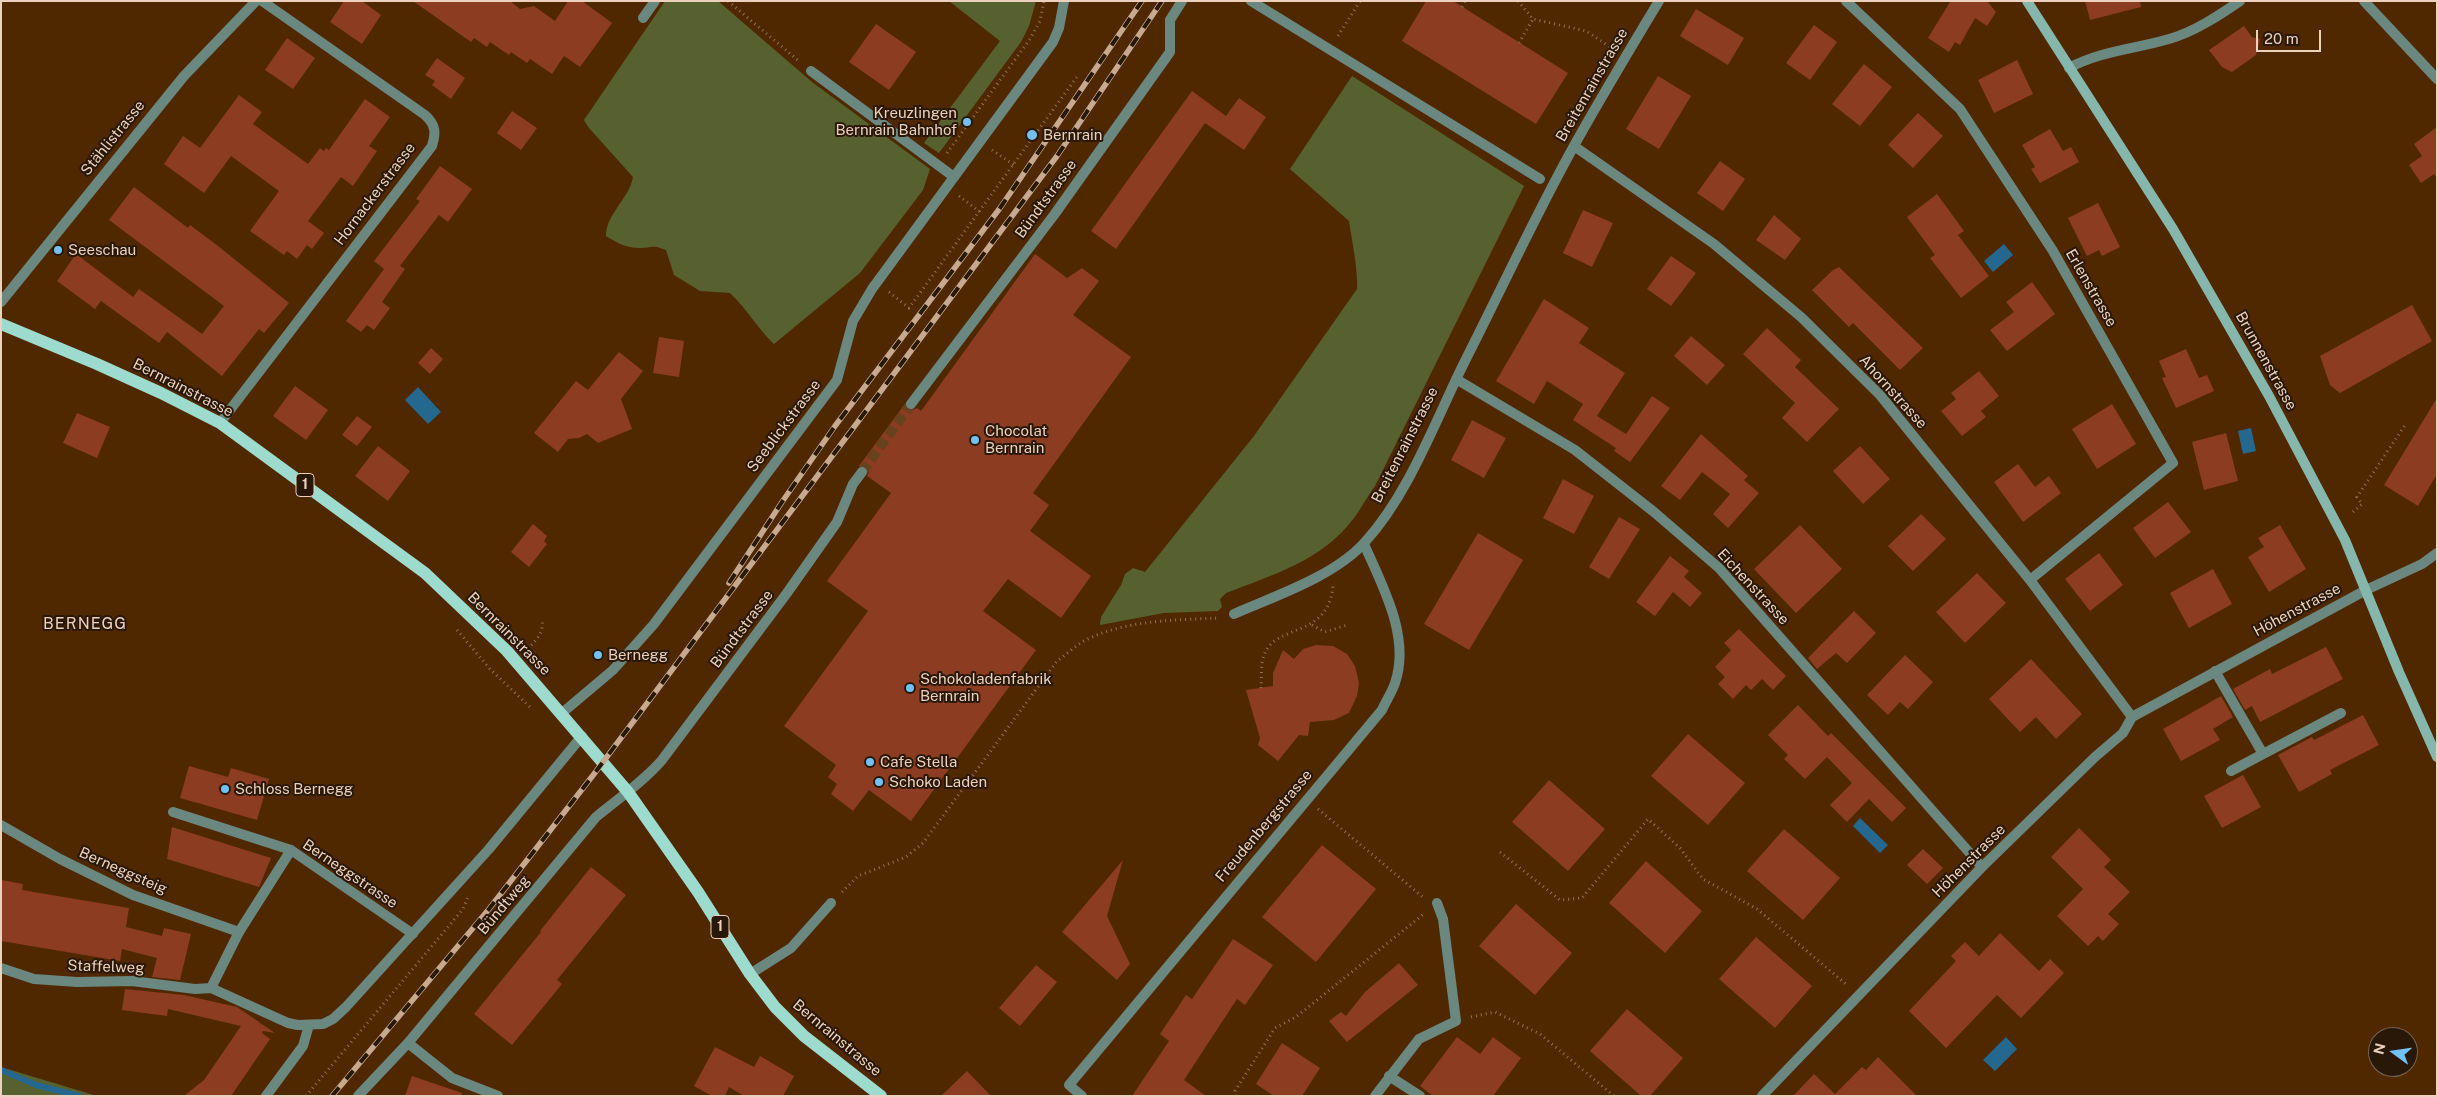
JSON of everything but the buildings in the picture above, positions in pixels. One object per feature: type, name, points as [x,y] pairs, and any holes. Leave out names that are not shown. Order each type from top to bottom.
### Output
[{"type":"main road","name":"Brunnenstrasse","points":[[2027,1],[2173,229],[2255,369],[2345,540],[2398,672],[2437,757]]},
{"type":"main road","name":"Bernrainstrasse","points":[[1,324],[129,378],[220,423],[425,573],[507,652],[582,736],[628,792],[698,892],[750,974],[775,1007],[804,1036],[881,1096]]},
{"type":"street","name":"Stählistrasse","points":[[1,302],[184,76],[256,1]]},
{"type":"street","name":"Hornackerstrasse","points":[[220,423],[432,146],[435,136],[435,128],[425,115],[262,1]]},
{"type":"street","points":[[643,18],[655,1]]},
{"type":"street","name":"Seeblickstrasse","points":[[562,713],[613,670],[654,624],[837,380],[853,321],[872,289],[1053,42],[1059,28],[1064,1]]},
{"type":"street","name":"Bündtstrasse","points":[[911,404],[1054,215],[1170,52],[1170,20],[1182,1]]},
{"type":"street","points":[[1251,1],[1540,179]]},
{"type":"street","name":"Breitenrainstrasse","points":[[1234,614],[1307,582],[1331,569],[1364,544],[1387,513],[1419,457],[1456,379],[1574,146],[1659,1]]},
{"type":"street","name":"Erlenstrasse","points":[[1846,1],[1960,109],[2052,251],[2173,463],[2030,580]]},
{"type":"street","points":[[2069,68],[2098,55],[2171,39],[2207,23],[2240,1]]},
{"type":"street","points":[[2364,1],[2437,79]]},
{"type":"street","points":[[811,71],[954,177]]},
{"type":"street","name":"Ahornstrasse","points":[[1574,146],[1714,244],[1801,317],[1880,396],[2030,580],[2132,717]]},
{"type":"street","name":"Eichenstrasse","points":[[1456,379],[1575,450],[1654,512],[1719,568],[1982,868]]},
{"type":"street","name":"Bündtstrasse","points":[[628,792],[645,780],[662,760],[787,594],[837,522],[853,484],[862,472]]},
{"type":"street","name":"Freudenbergstrasse","points":[[1082,1096],[1069,1085],[1382,710],[1395,682],[1400,656],[1397,629],[1364,544]]},
{"type":"street","name":"Höhenstrasse","points":[[1762,1096],[1982,868],[2095,757],[2123,733],[2132,717],[2366,590],[2415,568],[2437,553]]},
{"type":"street","points":[[2215,671],[2262,754]]},
{"type":"street","points":[[2231,770],[2341,713]]},
{"type":"street","points":[[212,988],[288,1023],[310,1026],[323,1024],[333,1019],[488,849],[582,736]]},
{"type":"street","name":"Bündtweg","points":[[358,1096],[408,1044],[596,817],[628,792]]},
{"type":"street","points":[[173,812],[291,850]]},
{"type":"street","name":"Berneggsteig","points":[[1,825],[60,859],[133,895],[239,932]]},
{"type":"street","name":"Berneggstrasse","points":[[212,988],[239,932],[291,850],[412,934]]},
{"type":"street","points":[[750,974],[791,948],[831,903]]},
{"type":"street","points":[[1375,1096],[1419,1039],[1456,1021],[1443,919],[1437,903]]},
{"type":"street","name":"Staffelweg","points":[[1,968],[34,979],[77,982],[132,981],[194,990],[212,988]]},
{"type":"street","points":[[266,1096],[303,1046],[310,1026]]},
{"type":"street","points":[[408,1044],[452,1078],[498,1096]]},
{"type":"street","points":[[1389,1076],[1420,1096]]},
{"type":"path","points":[[728,1],[811,71]]},
{"type":"path","points":[[938,165],[1030,40],[1040,21],[1044,1]]},
{"type":"path","points":[[1330,50],[1360,1]]},
{"type":"path","points":[[1462,7],[1465,1]]},
{"type":"path","points":[[1518,1],[1533,18],[1586,31],[1608,45]]},
{"type":"path","points":[[1520,43],[1533,18]]},
{"type":"path","points":[[884,289],[909,308],[1079,74]]},
{"type":"path","points":[[993,149],[1014,165]]},
{"type":"path","points":[[959,196],[980,212]]},
{"type":"path","points":[[2353,512],[2362,504],[2357,497],[2405,425]]},
{"type":"path","points":[[1261,688],[1264,653],[1275,641],[1312,625],[1332,598],[1331,569]]},
{"type":"path","points":[[831,903],[858,876],[906,857],[923,843],[1058,661],[1083,642],[1109,632],[1139,625],[1172,620],[1228,617],[1234,614]]},
{"type":"path","points":[[528,649],[540,636],[543,628],[542,620]]},
{"type":"path","points":[[1312,625],[1325,632],[1347,625]]},
{"type":"path","points":[[1236,1096],[1235,1091],[1274,1028],[1296,1017],[1437,903],[1421,896],[1306,799]]},
{"type":"path","points":[[1500,852],[1560,900],[1582,898],[1648,819],[1680,848],[1703,879],[1757,909],[1858,996]]},
{"type":"path","points":[[306,1096],[463,908],[470,892]]},
{"type":"path","points":[[1456,1021],[1495,1012],[1540,1034],[1614,1096]]},
{"type":"green space","points":[[665,1],[718,1],[812,82],[930,169],[923,190],[860,273],[774,344],[730,293],[700,291],[674,275],[666,250],[655,247],[630,247],[606,236],[613,213],[631,185],[633,177],[584,120]]},
{"type":"green space","points":[[949,1],[1036,1],[1029,26],[1021,42],[939,153],[924,143],[1000,41]]},
{"type":"green space","points":[[1352,76],[1524,186],[1375,486],[1342,533],[1328,545],[1296,564],[1226,593],[1220,599],[1222,607],[1218,611],[1164,613],[1100,625],[1101,617],[1121,585],[1125,574],[1133,568],[1145,572],[1254,436],[1357,289],[1356,264],[1349,221],[1290,169]]},
{"type":"green space","points":[[1,1067],[97,1096],[1,1096]]},
{"type":"water","points":[[2004,244],[2013,255],[1993,272],[1984,261]]},
{"type":"water","points":[[418,387],[441,412],[428,424],[405,400]]},
{"type":"water","points":[[2251,428],[2256,451],[2243,454],[2238,431]]},
{"type":"water","points":[[1860,818],[1888,845],[1880,853],[1853,826]]},
{"type":"water","points":[[2006,1037],[2017,1049],[1995,1071],[1983,1060]]},
{"type":"waterway","points":[[1,1070],[36,1085],[79,1096]]},
{"type":"tunnel","points":[[862,472],[911,404]]},
{"type":"railway","points":[[729,583],[835,426],[1000,208],[1142,1]]},
{"type":"railway","points":[[332,1096],[489,909],[594,774],[1057,156],[1162,1]]},
{"type":"place","name":"Kreuzlingen Bernrain Bahnhof","points":[[967,122]]},
{"type":"place","name":"Bernrain","points":[[1032,135]]},
{"type":"place","name":"Seeschau","points":[[58,250]]},
{"type":"place","name":"Chocolat Bernrain","points":[[975,440]]},
{"type":"place","name":"Bernegg","points":[[598,655]]},
{"type":"place","name":"Schokoladenfabrik Bernrain","points":[[910,688]]},
{"type":"place","name":"Cafe Stella","points":[[870,762]]},
{"type":"place","name":"Schoko Laden","points":[[879,782]]},
{"type":"place","name":"Schloss Bernegg","points":[[225,789]]},
{"type":"district","name":"BERNEGG","points":[[85,624]]}]
